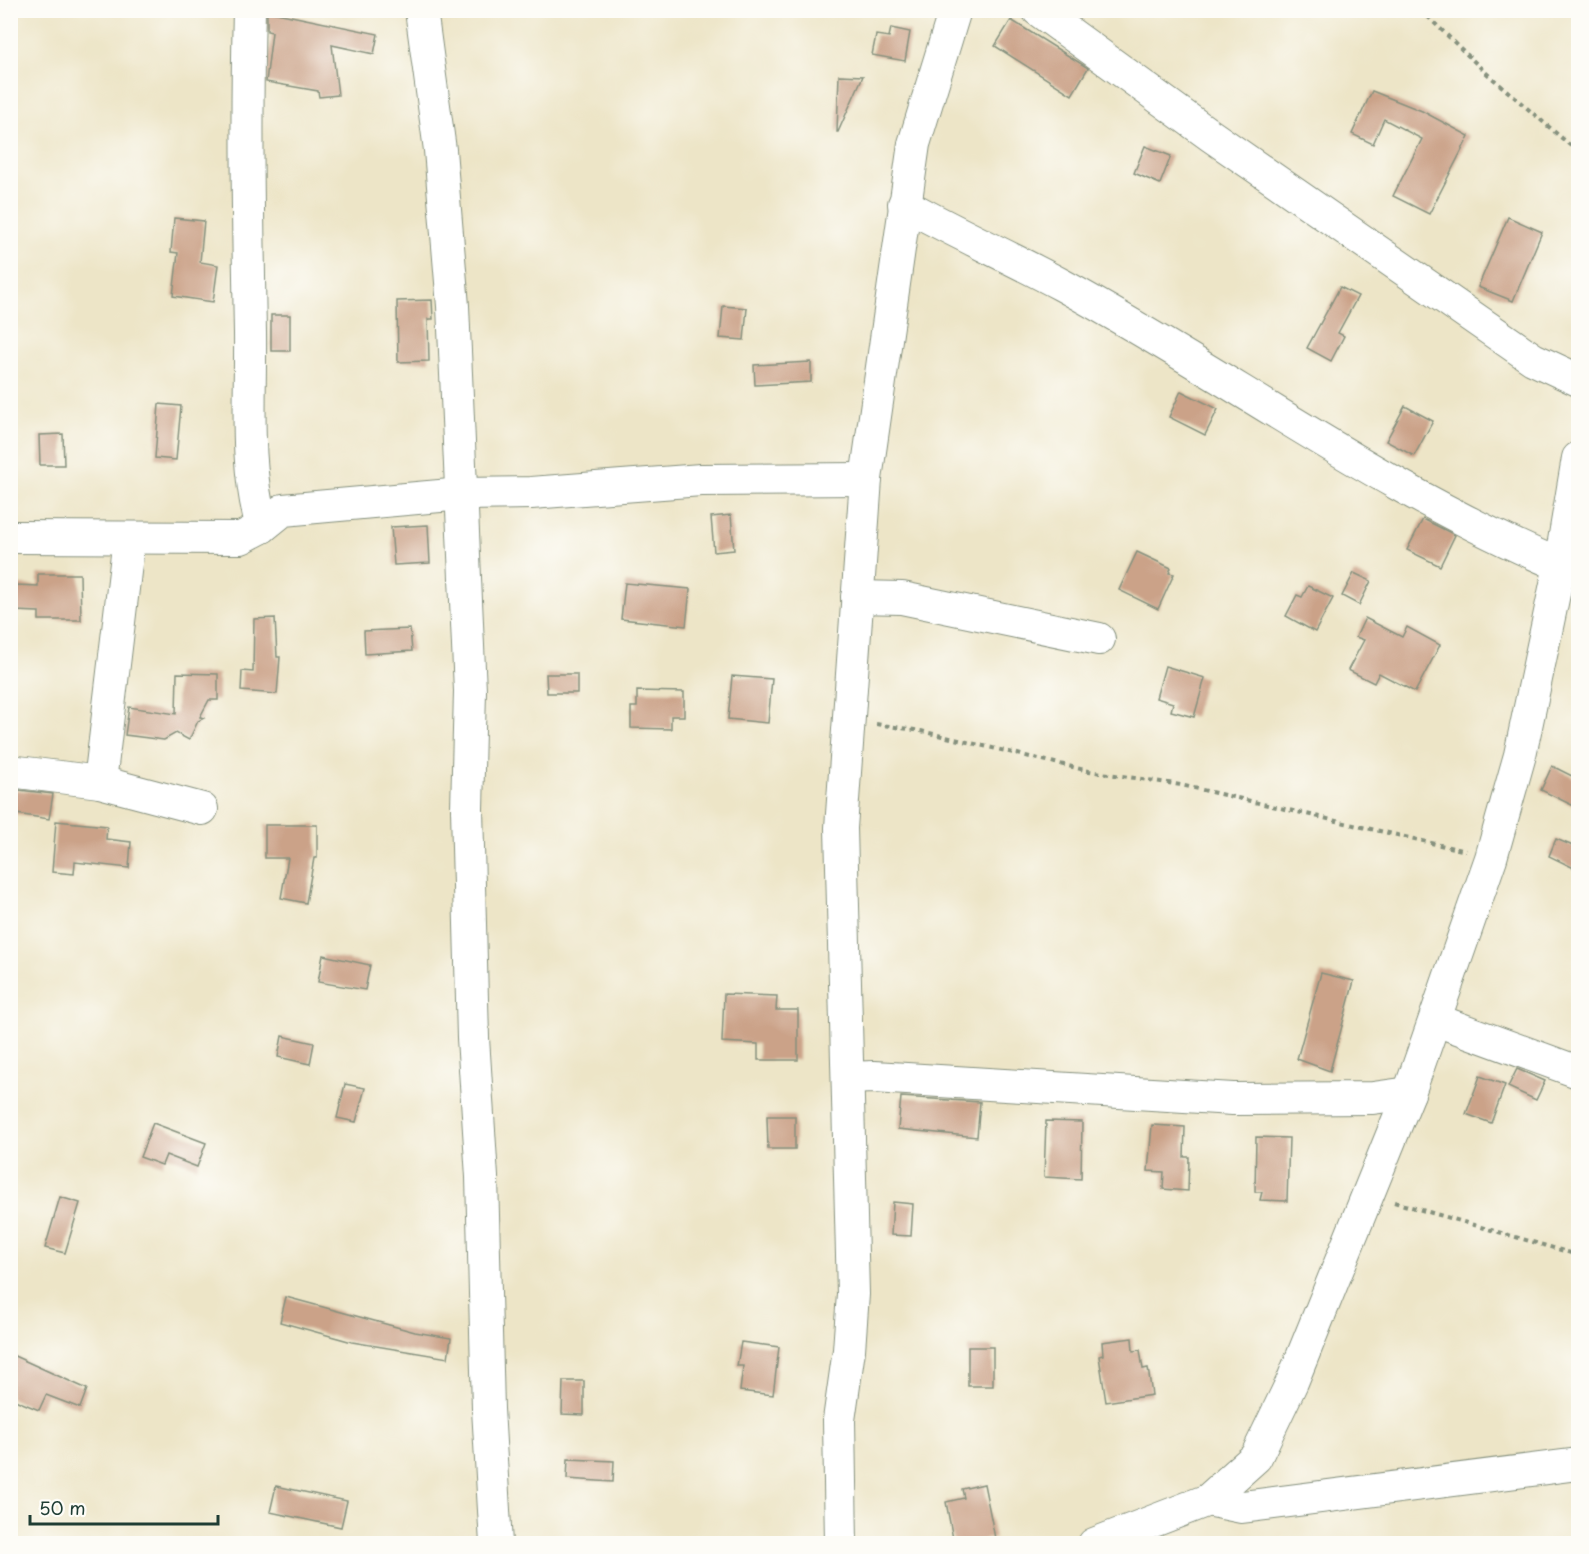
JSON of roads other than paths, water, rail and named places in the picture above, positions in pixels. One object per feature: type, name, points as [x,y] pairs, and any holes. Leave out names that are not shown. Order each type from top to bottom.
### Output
[{"type":"street","points":[[249,10],[246,93],[250,344],[248,400],[254,497],[262,527]]},
{"type":"street","points":[[421,10],[440,150],[453,306],[470,691],[467,809],[473,1038],[482,1176],[488,1409],[496,1544]]},
{"type":"street","points":[[841,1544],[839,1420],[849,1350],[853,1294],[849,1078],[840,828],[857,597],[866,479],[914,144],[955,10]]},
{"type":"street","points":[[1038,10],[1210,135],[1523,352],[1578,380]]},
{"type":"street","points":[[904,204],[1062,285],[1505,542],[1560,565]]},
{"type":"street","points":[[1094,1544],[1208,1500],[1256,1457],[1292,1382],[1409,1093],[1491,858],[1520,755],[1560,565],[1578,458]]},
{"type":"street","points":[[10,537],[241,538],[262,527],[283,510],[462,494],[531,493],[701,480],[866,479]]},
{"type":"street","points":[[100,782],[129,538]]},
{"type":"street","points":[[857,597],[902,598],[1099,639]]},
{"type":"street","points":[[10,771],[100,782],[202,809]]},
{"type":"street","points":[[1436,1020],[1578,1072]]},
{"type":"street","points":[[849,1078],[1233,1100],[1373,1098],[1409,1093]]},
{"type":"street","points":[[1208,1500],[1242,1507],[1578,1464]]}]
